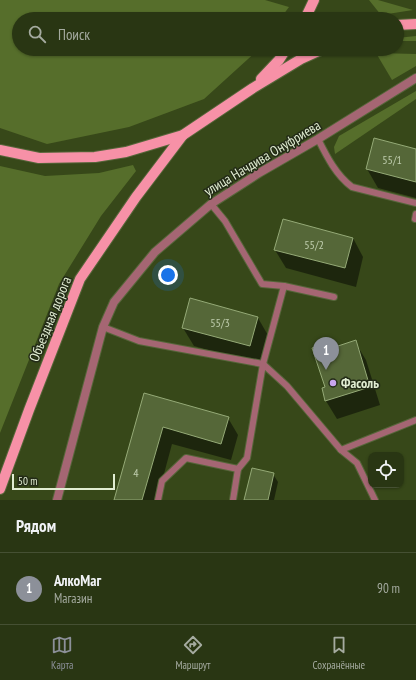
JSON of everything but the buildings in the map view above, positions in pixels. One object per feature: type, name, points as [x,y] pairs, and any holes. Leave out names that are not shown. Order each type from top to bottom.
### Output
[{"type":"main road","points":[[308,12],[314,0]]},
{"type":"main road","points":[[404,25],[416,24]]},
{"type":"main road","points":[[253,88],[282,56]]},
{"type":"main road","points":[[0,150],[39,158],[95,157],[126,152],[183,135],[253,88],[308,56]]},
{"type":"main road","name":"Объездная дорога","points":[[0,489],[80,279],[136,197],[183,135]]},
{"type":"street","name":"улица Начдива Онуфриева","points":[[57,500],[103,327],[114,302],[155,252],[211,204],[258,172],[318,139],[416,78]]},
{"type":"lane","points":[[318,139],[329,160],[345,182],[352,187],[416,203]]},
{"type":"lane","points":[[211,204],[225,222],[262,284],[284,286],[334,297]]},
{"type":"lane","points":[[233,500],[238,469],[246,458],[263,364],[284,286]]},
{"type":"lane","points":[[103,327],[139,341],[263,364],[287,386],[341,450],[357,463],[376,500]]},
{"type":"lane","points":[[341,450],[416,420]]},
{"type":"lane","points":[[158,500],[162,481],[186,458],[238,469]]},
{"type":"green space","points":[[0,0],[265,0],[289,7],[285,12],[12,12],[12,56],[251,56],[204,99],[129,127],[47,144],[0,128]]},
{"type":"green space","points":[[369,0],[378,0],[413,10],[400,12],[379,12]]},
{"type":"green space","points":[[416,36],[416,41],[404,41],[404,37]]},
{"type":"green space","points":[[404,54],[416,54],[416,66],[392,80],[378,56],[404,56]]},
{"type":"green space","points":[[416,91],[416,99],[335,154],[334,147],[339,136]]},
{"type":"green space","points":[[133,165],[136,171],[101,216],[59,284],[0,433],[0,166],[45,176],[99,173]]},
{"type":"place","name":"АлкоМаг","points":[[326,370]]},
{"type":"place","name":"Фасоль","points":[[333,383]]}]
